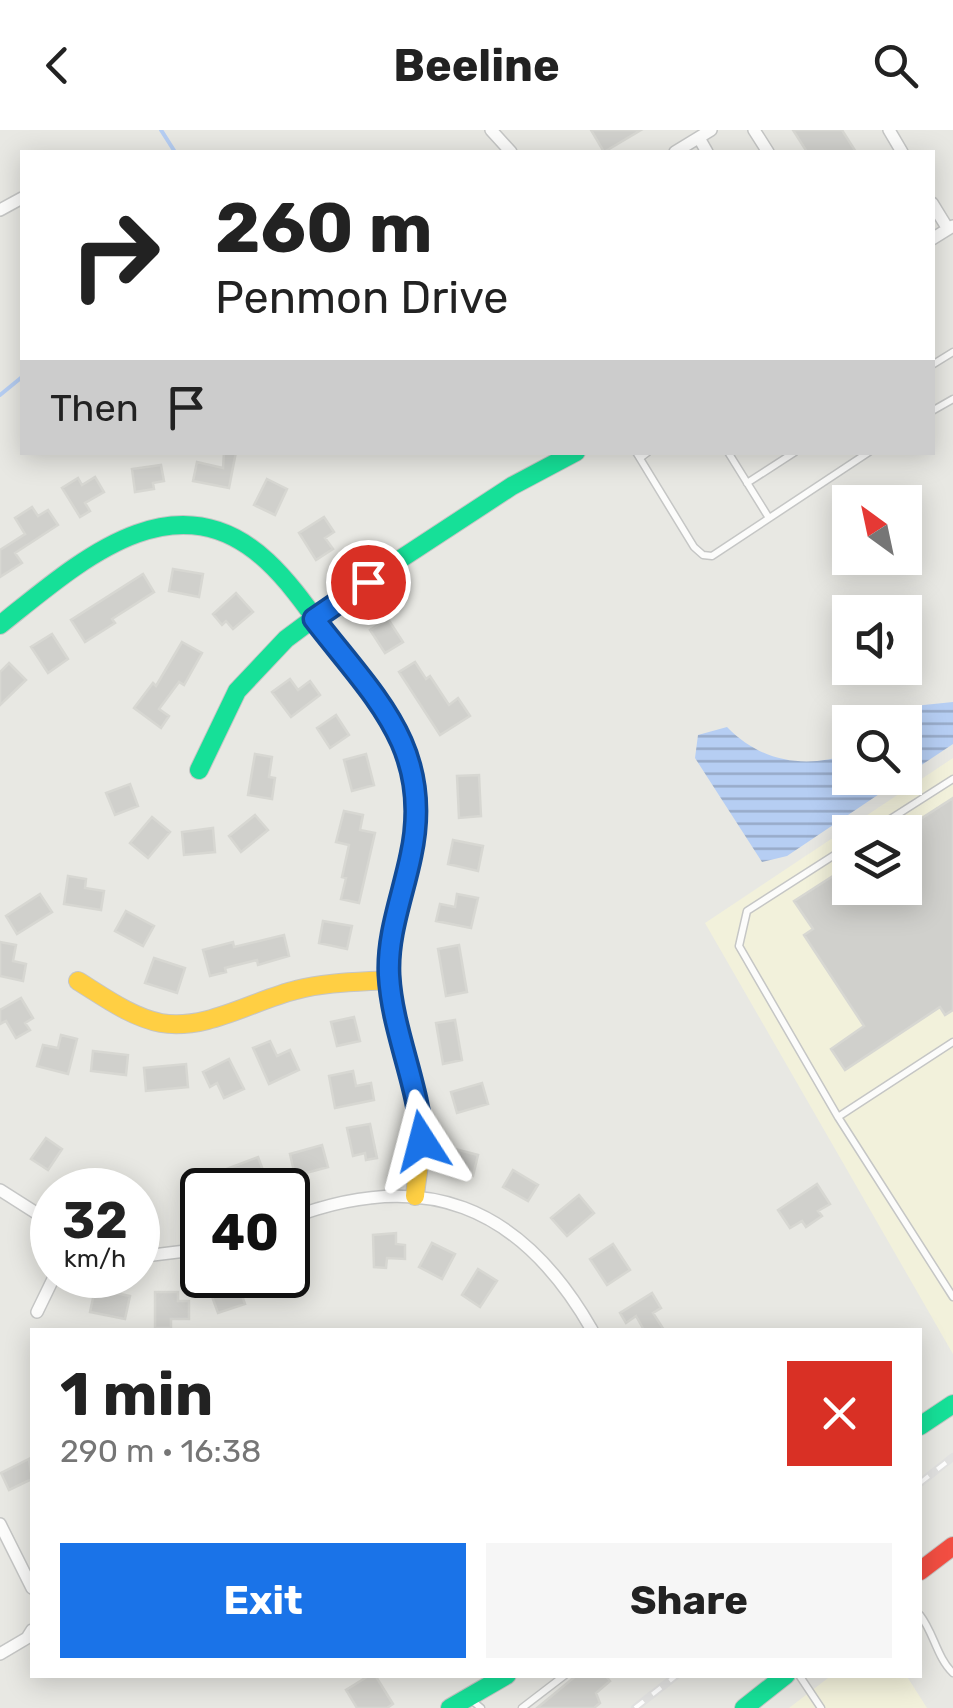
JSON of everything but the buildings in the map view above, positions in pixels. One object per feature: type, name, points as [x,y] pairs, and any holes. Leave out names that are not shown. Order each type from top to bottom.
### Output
[{"type":"street","points":[[491,130],[509,150]]},
{"type":"street","points":[[678,150],[711,130]]},
{"type":"street","points":[[699,138],[707,150]]},
{"type":"street","points":[[935,207],[951,231]]},
{"type":"street","points":[[199,770],[242,684],[265,658],[314,619],[518,483],[570,455]]},
{"type":"street","points":[[0,625],[105,546],[138,530],[171,523],[216,530],[248,545],[276,569],[392,723],[412,764],[418,790],[418,822],[391,941],[389,980],[421,1129],[415,1196]]},
{"type":"street","points":[[78,981],[138,1017],[179,1026],[214,1019],[292,990],[389,980]]},
{"type":"street","points":[[0,1190],[30,1210]]},
{"type":"street","points":[[310,1210],[368,1196],[415,1196],[465,1209],[508,1231],[529,1247],[564,1284],[591,1328]]},
{"type":"street","points":[[37,1312],[44,1298]]},
{"type":"street","points":[[922,1425],[953,1404]]},
{"type":"street","points":[[0,1524],[30,1584]]},
{"type":"street","points":[[922,1570],[950,1554]]},
{"type":"street","points":[[0,1654],[30,1633]]},
{"type":"street","points":[[450,1708],[474,1703],[503,1678]]},
{"type":"street","points":[[744,1708],[782,1678]]},
{"type":"lane","points":[[638,455],[694,547],[703,555],[712,556],[865,455]]},
{"type":"lane","points":[[730,455],[769,518]]},
{"type":"lane","points":[[747,483],[790,455]]},
{"type":"lane","points":[[897,815],[953,779]]},
{"type":"lane","points":[[832,857],[747,912],[739,946],[838,1117],[953,1297]]},
{"type":"lane","points":[[838,1117],[953,1042]]},
{"type":"lane","points":[[922,1618],[953,1673]]},
{"type":"lane","points":[[522,1708],[561,1678]]},
{"type":"lane","points":[[801,1678],[820,1708]]},
{"type":"shaded area","points":[[953,758],[953,1354],[705,923],[832,839],[832,905],[922,905],[922,815],[867,815],[897,795],[922,795],[922,779]]},
{"type":"shaded area","points":[[828,1678],[908,1678],[927,1708],[789,1708]]},
{"type":"water","points":[[953,702],[953,744],[922,765],[922,705]]},
{"type":"water","points":[[727,727],[769,755],[800,761],[832,759],[832,795],[878,795],[848,815],[832,815],[832,826],[787,856],[762,862],[695,758],[698,735]]},
{"type":"waterway","points":[[161,130],[174,150]]},
{"type":"waterway","points":[[0,395],[20,379]]},
{"type":"railway","points":[[922,1481],[953,1457]]},
{"type":"railway","points":[[635,1708],[673,1678]]},
{"type":"traffic: fast","points":[[199,770],[237,691],[286,639],[341,598],[512,486],[570,455]]},
{"type":"traffic: fast","points":[[0,625],[61,577],[127,538],[162,527],[196,526],[232,536],[267,561],[339,651]]},
{"type":"traffic: fast","points":[[922,1425],[953,1404]]},
{"type":"traffic: fast","points":[[450,1708],[502,1678]]},
{"type":"traffic: fast","points":[[744,1708],[782,1678]]},
{"type":"traffic: slow","points":[[339,651],[392,725],[413,775],[417,803],[416,832],[389,949],[391,997],[421,1127],[415,1196]]},
{"type":"traffic: slow","points":[[78,981],[139,1016],[178,1024],[212,1019],[307,987],[389,980]]},
{"type":"traffic: jam","points":[[922,1569],[953,1546]]},
{"type":"route","points":[[368,582],[314,619],[392,723],[412,764],[418,790],[418,822],[389,953],[389,980],[422,1141]]}]
